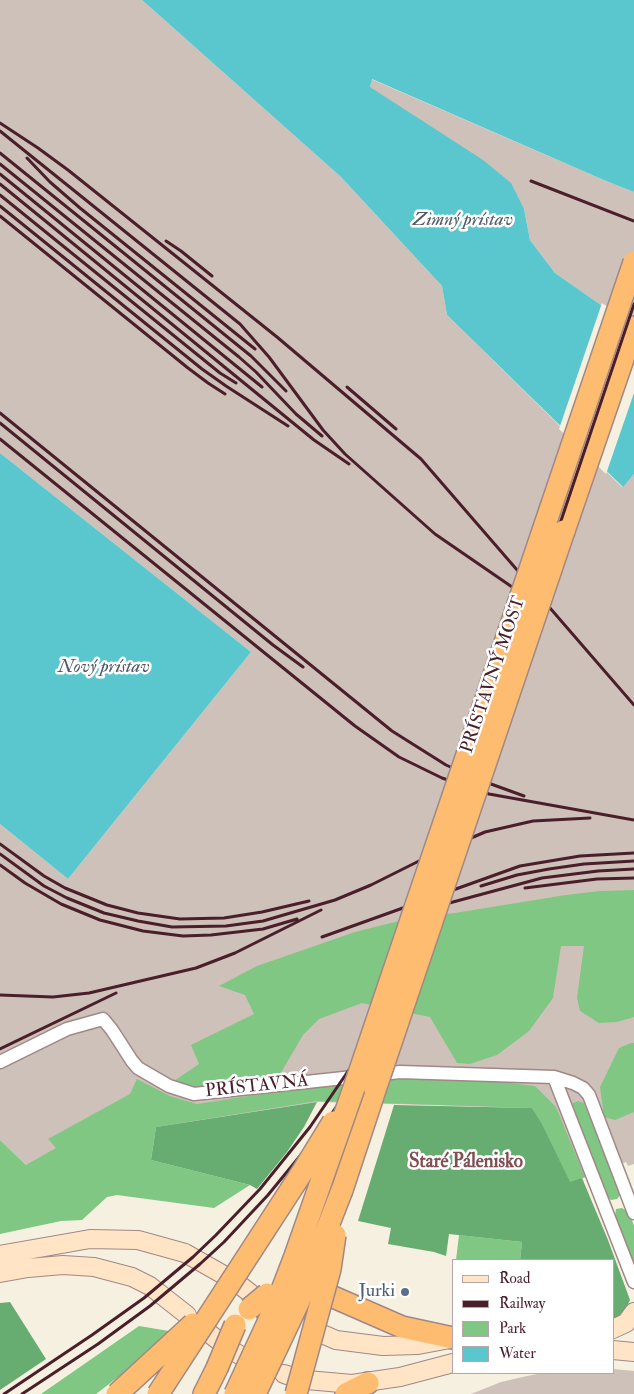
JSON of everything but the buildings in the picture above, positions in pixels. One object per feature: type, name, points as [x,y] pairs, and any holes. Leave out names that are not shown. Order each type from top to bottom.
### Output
[{"type":"highway","name":"PRÍSTAVNÝ MOST","points":[[354,1088],[634,262]]},
{"type":"highway","name":"PRÍSTAVNÝ MOST","points":[[342,1190],[634,327]]},
{"type":"highway","points":[[158,1394],[303,1171],[354,1088]]},
{"type":"highway","points":[[234,1394],[277,1302],[354,1088]]},
{"type":"highway","points":[[294,1381],[330,1269],[342,1190]]},
{"type":"highway","points":[[255,1394],[299,1301],[342,1190]]},
{"type":"highway","points":[[331,1296],[402,1327],[452,1339]]},
{"type":"highway","points":[[117,1394],[220,1297]]},
{"type":"highway","points":[[204,1394],[217,1368],[254,1308]]},
{"type":"highway","points":[[346,1394],[368,1382]]},
{"type":"main road","points":[[0,1255],[90,1239],[138,1240],[185,1253],[222,1274]]},
{"type":"main road","points":[[0,1273],[63,1265],[94,1267],[136,1279],[150,1286],[187,1315]]},
{"type":"main road","points":[[241,1286],[254,1308]]},
{"type":"main road","points":[[614,1329],[626,1323],[634,1312]]},
{"type":"main road","points":[[614,1329],[634,1332]]},
{"type":"main road","points":[[320,1334],[336,1340],[383,1346],[418,1345],[452,1339]]},
{"type":"main road","points":[[614,1350],[634,1352]]},
{"type":"main road","points":[[294,1381],[336,1384],[368,1382],[400,1377],[452,1363]]},
{"type":"street","name":"PRÍSTAVNÁ","points":[[0,1062],[67,1030],[102,1019],[112,1030],[138,1068],[169,1086],[194,1094],[400,1072],[554,1077],[583,1088],[589,1095],[634,1213]]},
{"type":"street","points":[[554,1077],[634,1282]]},
{"type":"shaded area","points":[[0,0],[142,0],[341,177],[442,286],[447,315],[622,487],[634,474],[634,1164],[628,1166],[626,1162],[570,1183],[532,1108],[317,1102],[156,1127],[26,1165],[0,1140],[0,824],[68,879],[251,652],[0,453]]},
{"type":"shaded area","points":[[371,79],[634,192],[634,324],[618,317],[555,273],[530,240],[524,209],[370,88]]},
{"type":"shaded area","points":[[614,1369],[634,1371],[634,1394],[471,1394],[501,1382],[538,1374],[614,1374]]},
{"type":"green space","points":[[634,890],[634,1017],[617,1022],[599,1023],[580,1011],[577,998],[584,946],[561,946],[553,998],[529,1031],[497,1055],[470,1064],[457,1063],[430,1017],[362,1003],[319,1019],[303,1035],[279,1076],[198,1087],[174,1081],[199,1064],[191,1045],[254,1014],[245,995],[219,986],[257,966],[355,932],[415,917],[455,913],[566,895]]},
{"type":"green space","points":[[634,1043],[634,1112],[615,1120],[604,1117],[600,1087],[619,1048]]},
{"type":"green space","points":[[137,1079],[170,1096],[197,1104],[318,1085],[404,1079],[493,1081],[535,1086],[556,1107],[585,1177],[570,1183],[542,1124],[532,1108],[317,1101],[156,1127],[151,1160],[250,1185],[214,1208],[117,1195],[107,1197],[82,1220],[61,1221],[0,1234],[0,1140],[26,1165],[56,1148],[48,1139],[130,1094]]},
{"type":"green space","points":[[578,1101],[584,1103],[620,1191],[617,1199],[611,1200],[607,1197],[572,1107],[573,1103]]},
{"type":"green space","points":[[317,1102],[304,1127],[287,1152],[257,1189],[250,1185],[151,1160],[156,1127]]},
{"type":"green space","points":[[394,1105],[532,1108],[542,1124],[570,1182],[582,1178],[608,1240],[630,1300],[623,1314],[614,1318],[614,1259],[520,1259],[522,1242],[449,1234],[446,1256],[388,1244],[391,1228],[358,1221]]},
{"type":"green space","points":[[622,1208],[629,1212],[634,1226],[634,1263],[615,1216],[616,1209]]},
{"type":"green space","points":[[459,1235],[522,1242],[520,1259],[456,1259]]},
{"type":"green space","points":[[10,1302],[46,1359],[0,1390],[0,1303]]},
{"type":"green space","points":[[139,1326],[169,1331],[126,1371],[96,1394],[41,1394]]},
{"type":"water","name":"Zimný prístav","points":[[142,0],[634,0],[634,192],[372,79],[370,87],[483,160],[511,183],[524,209],[530,240],[555,273],[618,317],[634,324],[634,474],[623,487],[447,315],[442,286],[341,177]]},
{"type":"water","name":"Nový prístav","points":[[0,453],[251,652],[68,879],[0,824]]},
{"type":"pier","points":[[602,303],[634,322],[634,393],[606,474],[559,429]]},
{"type":"railway","points":[[0,123],[68,170],[277,337],[421,459],[634,705]]},
{"type":"railway","points":[[0,131],[240,324],[269,357],[323,430],[345,454],[435,534],[531,600]]},
{"type":"railway","points":[[0,153],[251,356],[286,391]]},
{"type":"railway","points":[[27,158],[50,182],[80,208],[255,349]]},
{"type":"railway","points":[[0,164],[239,357],[296,414],[322,436]]},
{"type":"railway","points":[[0,174],[262,387]]},
{"type":"railway","points":[[531,181],[634,221]]},
{"type":"railway","points":[[0,184],[314,440],[349,464]]},
{"type":"railway","points":[[0,195],[220,373],[236,383]]},
{"type":"railway","points":[[0,206],[202,369],[288,426]]},
{"type":"railway","points":[[0,216],[188,368],[225,394]]},
{"type":"railway","points":[[166,241],[212,276]]},
{"type":"railway","points":[[4,1394],[144,1298],[216,1235],[260,1189],[310,1127],[355,1061],[374,1029],[396,978],[411,935],[634,274]]},
{"type":"railway","points":[[22,1394],[98,1344],[150,1306],[224,1242],[268,1195],[318,1134],[363,1067],[383,1032],[405,981],[421,936],[634,304]]},
{"type":"railway","points":[[347,387],[396,429]]},
{"type":"railway","points":[[0,413],[392,731],[446,765],[524,796]]},
{"type":"railway","points":[[0,423],[273,645],[303,667]]},
{"type":"railway","points":[[0,439],[355,726],[399,757],[442,778],[489,794],[634,820]]},
{"type":"railway","points":[[0,854],[44,886],[67,898],[104,913],[172,927],[226,926],[263,921],[335,900],[485,832],[533,821],[590,818]]},
{"type":"railway","points":[[0,844],[44,876],[65,888],[107,905],[138,913],[180,919],[224,918],[262,912],[309,901]]},
{"type":"railway","points":[[322,937],[520,866],[580,856],[634,853]]},
{"type":"railway","points":[[481,886],[517,875],[549,869],[584,864],[634,861]]},
{"type":"railway","points":[[0,865],[25,883],[61,904],[100,920],[143,931],[183,936],[211,935],[263,929],[297,919]]},
{"type":"railway","points":[[427,909],[542,878],[598,871],[634,869]]},
{"type":"railway","points":[[525,888],[597,879],[634,878]]},
{"type":"railway","points":[[0,995],[53,997],[89,993],[196,968],[235,953],[321,910]]},
{"type":"railway","points":[[0,1049],[116,993]]},
{"type":"place","name":"Jurki","points":[[405,1292]]},
{"type":"district","name":"Staré Pálenisko","points":[[466,1163]]}]
